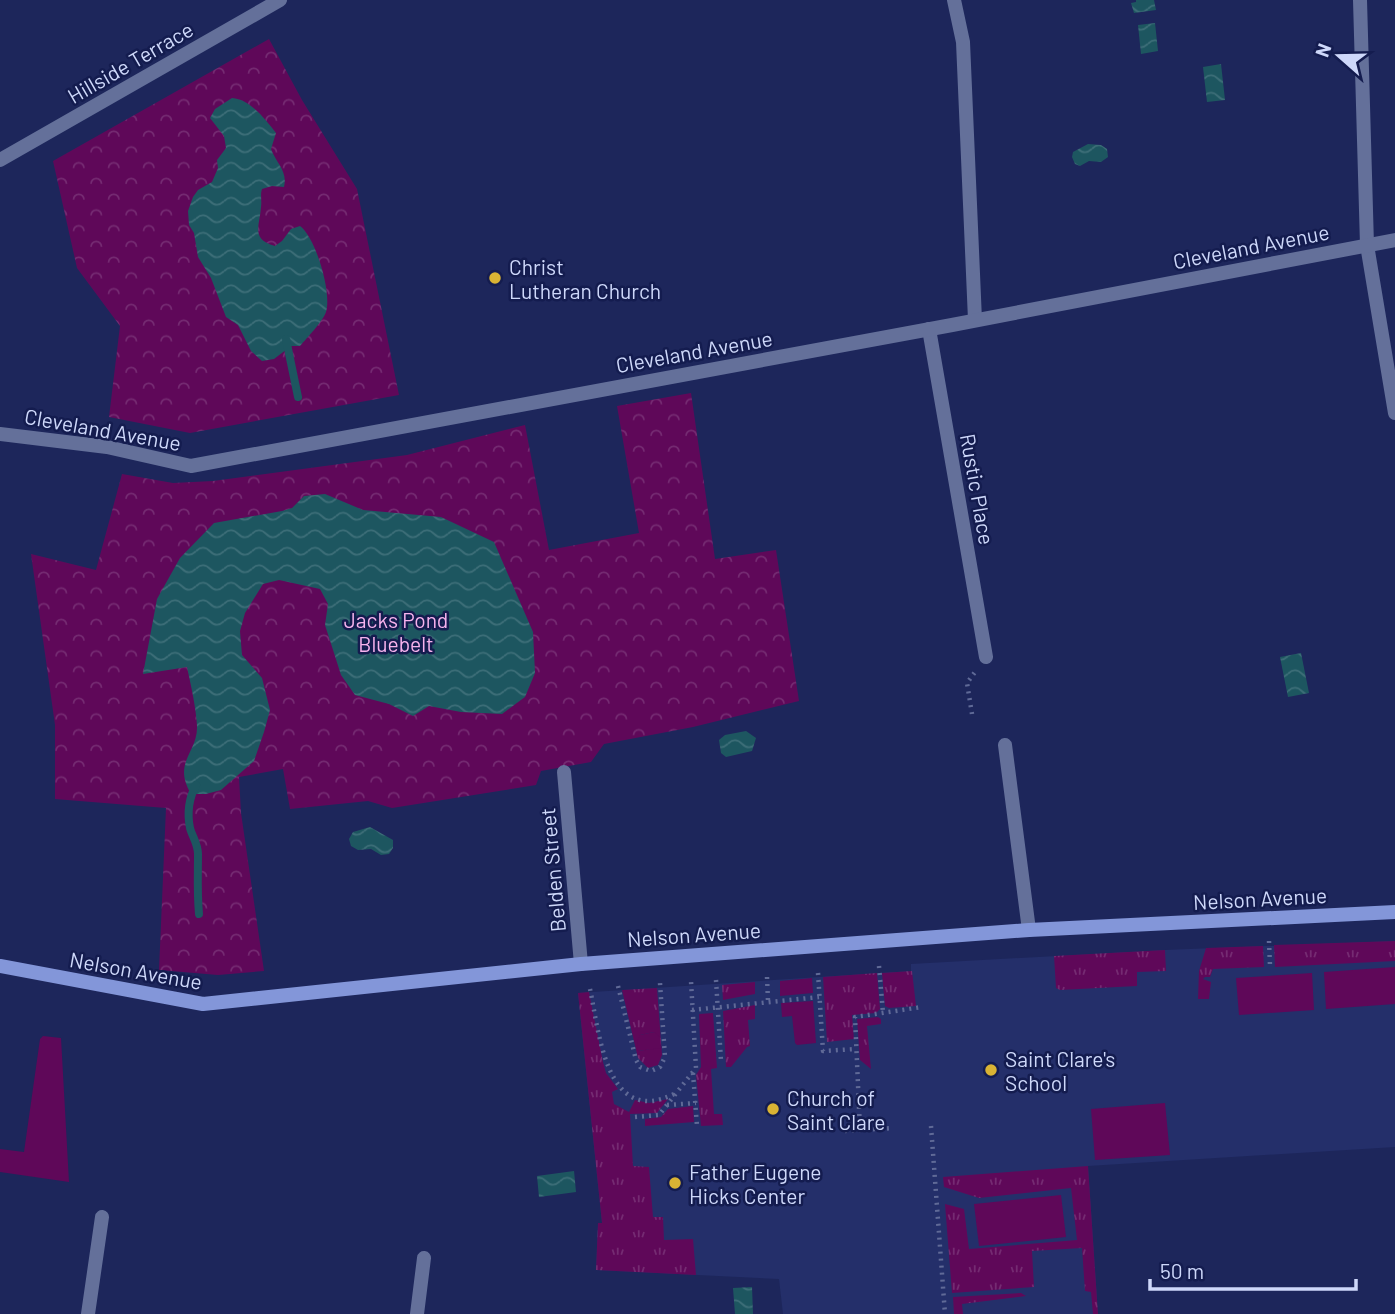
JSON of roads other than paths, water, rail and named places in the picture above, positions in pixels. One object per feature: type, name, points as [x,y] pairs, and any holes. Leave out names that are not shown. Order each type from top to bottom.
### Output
[{"type":"street","name":"Hillside Terrace","points":[[0,160],[281,0]]},
{"type":"street","points":[[954,0],[963,42],[975,320]]},
{"type":"street","points":[[1360,0],[1367,245],[1395,414]]},
{"type":"street","name":"Cleveland Avenue","points":[[0,434],[107,447],[191,466],[1395,240]]},
{"type":"street","name":"Rustic Place","points":[[929,329],[986,657]]},
{"type":"street","points":[[1005,745],[1029,930]]},
{"type":"street","name":"Belden Street","points":[[564,772],[581,964]]},
{"type":"street","name":"Nelson Avenue","points":[[0,967],[203,1004],[581,964],[1029,930],[1395,912]]},
{"type":"street","points":[[88,1314],[102,1217]]},
{"type":"street","points":[[417,1314],[424,1258]]},
{"type":"water","points":[[1136,0],[1154,0],[1156,10],[1134,13],[1131,3]]},
{"type":"water","points":[[1155,23],[1158,51],[1141,54],[1138,25]]},
{"type":"water","points":[[1221,64],[1225,100],[1207,102],[1203,67]]},
{"type":"water","points":[[232,98],[251,106],[276,133],[271,149],[283,172],[284,187],[262,189],[259,235],[275,246],[291,229],[300,226],[317,253],[327,292],[324,316],[300,346],[291,346],[274,359],[262,361],[251,351],[238,325],[226,317],[211,278],[198,257],[194,233],[189,225],[188,211],[193,197],[198,190],[212,182],[218,168],[217,160],[226,148],[224,136],[210,118],[215,109]]},
{"type":"water","points":[[1088,144],[1101,145],[1107,149],[1108,157],[1101,162],[1089,161],[1080,166],[1075,164],[1073,152]]},
{"type":"water","points":[[325,494],[363,510],[441,517],[494,542],[533,632],[535,673],[525,697],[502,714],[461,712],[429,706],[413,716],[389,704],[355,695],[341,675],[325,625],[328,604],[320,589],[279,580],[263,584],[245,613],[240,631],[242,655],[262,678],[270,710],[264,732],[254,761],[221,790],[191,794],[184,774],[197,726],[187,667],[143,674],[157,599],[180,558],[214,523],[282,511],[292,508],[304,496]]},
{"type":"water","points":[[1301,653],[1309,693],[1288,697],[1280,657]]},
{"type":"water","points":[[746,731],[756,738],[752,751],[726,757],[721,753],[719,740],[725,735]]},
{"type":"water","points":[[370,827],[393,840],[393,848],[389,854],[381,855],[371,849],[358,850],[351,846],[349,839],[353,832]]},
{"type":"water","points":[[574,1171],[576,1192],[539,1197],[537,1176]]},
{"type":"water","points":[[752,1287],[753,1314],[735,1314],[733,1288]]},
{"type":"waterway","points":[[286,339],[298,397]]},
{"type":"waterway","points":[[196,785],[190,800],[189,817],[198,850],[199,914]]},
{"type":"place","name":"Christ Lutheran Church","points":[[495,278]]},
{"type":"place","name":"Saint Clare's School","points":[[991,1070]]},
{"type":"place","name":"Church of Saint Clare","points":[[773,1109]]},
{"type":"place","name":"Father Eugene Hicks Center","points":[[675,1183]]},
{"type":"park label","name":"Jacks Pond Bluebelt","points":[[396,631]]}]
